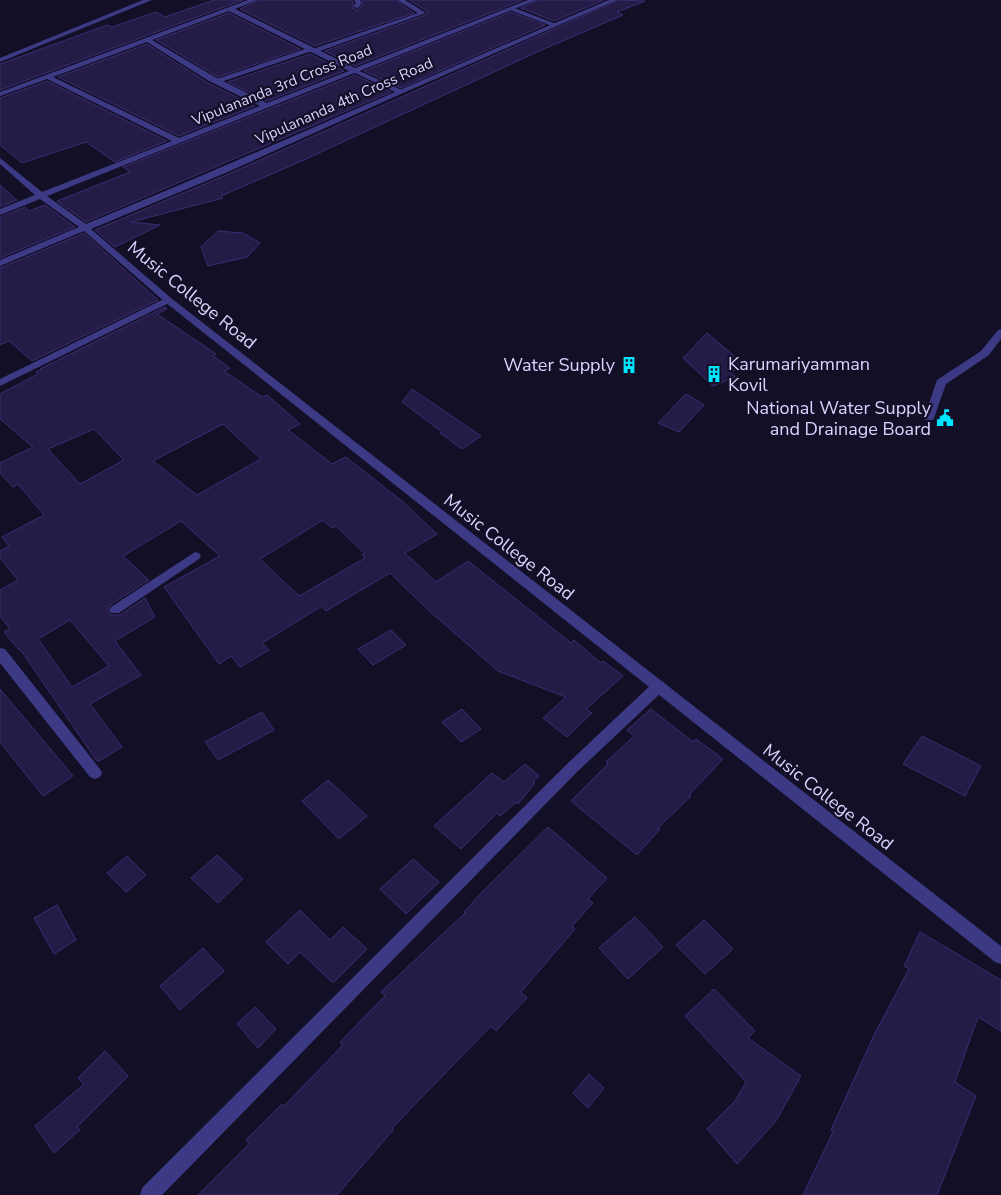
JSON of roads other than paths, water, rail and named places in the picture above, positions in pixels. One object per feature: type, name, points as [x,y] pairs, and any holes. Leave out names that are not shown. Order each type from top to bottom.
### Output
[{"type":"street","points":[[0,60],[150,0]]},
{"type":"street","points":[[0,94],[254,0]]},
{"type":"street","points":[[215,81],[423,13],[400,0]]},
{"type":"street","name":"Vipulananda 3rd Cross Road","points":[[0,212],[514,6],[534,0]]},
{"type":"street","name":"Vipulananda 4th Cross Road","points":[[0,264],[220,172],[400,91],[614,0]]},
{"type":"street","points":[[514,6],[554,25]]},
{"type":"street","points":[[229,8],[355,71],[400,91]]},
{"type":"street","points":[[148,40],[215,81],[266,106]]},
{"type":"street","points":[[46,76],[178,141]]},
{"type":"street","name":"Music College Road","points":[[0,160],[41,196],[85,228],[168,300],[1001,956]]},
{"type":"street","points":[[0,384],[168,300]]},
{"type":"street","points":[[929,418],[941,382],[985,353],[1001,332]]},
{"type":"street","points":[[115,610],[195,556]]},
{"type":"street","points":[[0,653],[95,773]]},
{"type":"street","points":[[149,1195],[572,768],[659,686]]},
{"type":"place","name":"Water Supply","points":[[629,365]]},
{"type":"place","name":"Karumariyamman Kovil","points":[[714,374]]},
{"type":"place","name":"National Water Supply and Drainage Board","points":[[945,418]]}]
